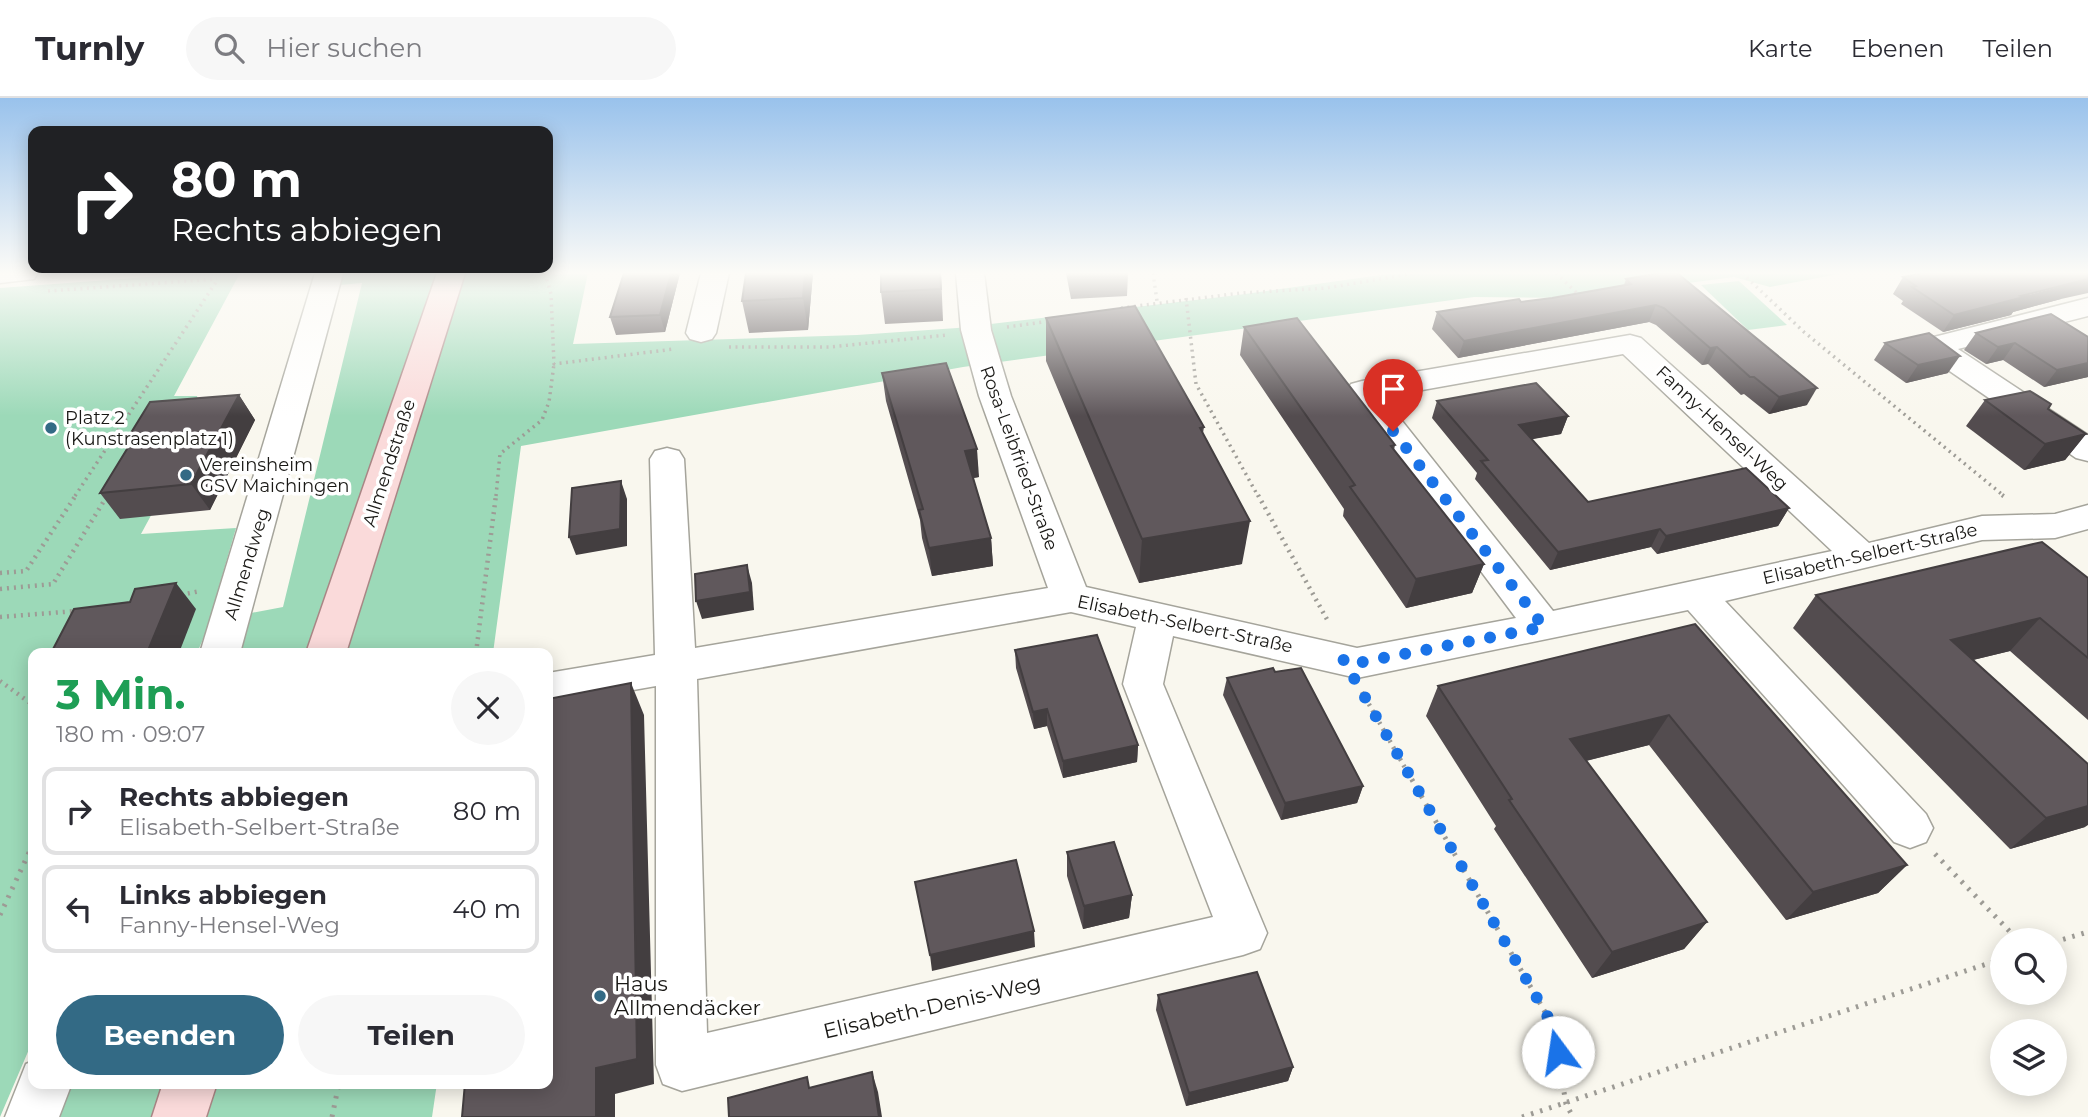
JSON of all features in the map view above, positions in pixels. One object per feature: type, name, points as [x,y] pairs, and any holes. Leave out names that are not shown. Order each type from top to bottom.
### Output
[{"type":"main road","name":"Allmendstraße","points":[[328,648],[435,321]]},
{"type":"main road","points":[[179,1117],[188,1089]]},
{"type":"street","name":"Allmendweg","points":[[221,648],[315,321]]},
{"type":"street","points":[[701,333],[704,321]]},
{"type":"street","name":"Rosa-Leibfried-Straße","points":[[975,321],[995,396],[1071,598]]},
{"type":"street","points":[[2034,321],[1934,346],[2088,450]]},
{"type":"street","name":"Fanny-Hensel-Weg","points":[[1544,627],[1362,391],[1630,344],[1862,558]]},
{"type":"street","points":[[667,459],[676,667]]},
{"type":"street","name":"Elisabeth-Selbert-Straße","points":[[553,687],[1071,598],[1357,663],[1544,627],[1862,558],[1982,528],[2055,526],[2088,517]]},
{"type":"street","points":[[1695,593],[1910,828]]},
{"type":"street","name":"Elisabeth-Denis-Weg","points":[[676,667],[682,1065],[1243,933],[1143,684],[1157,618]]},
{"type":"street","points":[[32,1117],[44,1089]]},
{"type":"path","points":[[0,573],[26,571],[191,321]]},
{"type":"path","points":[[1189,321],[1196,384],[1347,660],[1553,1026],[1566,1104],[1573,1117]]},
{"type":"path","points":[[1792,321],[2040,526]]},
{"type":"path","points":[[477,648],[496,505],[497,465],[500,454],[542,420],[549,402],[554,364]]},
{"type":"path","points":[[114,437],[144,434]]},
{"type":"path","points":[[0,589],[53,584],[109,492]]},
{"type":"path","points":[[170,597],[241,582]]},
{"type":"path","points":[[0,617],[80,611]]},
{"type":"path","points":[[0,681],[28,701]]},
{"type":"path","points":[[1910,828],[2006,928]]},
{"type":"path","points":[[0,915],[28,855]]},
{"type":"path","points":[[2067,938],[2088,932]]},
{"type":"path","points":[[1522,1117],[1990,963]]},
{"type":"path","points":[[332,1117],[338,1089]]},
{"type":"green space","points":[[0,321],[214,321],[174,396],[197,396],[202,421],[141,534],[236,528],[199,648],[28,648],[28,1052],[0,1117]]},
{"type":"green space","points":[[353,321],[578,321],[573,344],[857,335],[1020,321],[1302,321],[963,367],[521,446],[494,648],[237,648],[246,614],[283,607]]},
{"type":"green space","points":[[1738,321],[1782,321],[1787,325],[1748,330]]},
{"type":"green space","points":[[65,1089],[436,1089],[432,1117],[53,1117]]},
{"type":"building","points":[[1047,321],[1143,321],[1204,427],[1200,428],[1250,521],[1142,539]]},
{"type":"building","points":[[1299,321],[1395,445],[1391,446],[1484,564],[1416,579],[1350,487],[1355,485],[1244,327]]},
{"type":"building","points":[[1445,321],[1573,321],[1464,341]]},
{"type":"building","points":[[1678,321],[1735,321],[1817,388],[1779,397],[1754,377],[1750,377],[1717,347],[1710,348]]},
{"type":"building","points":[[2025,321],[2062,321],[2088,337],[2088,363],[2057,370],[2015,343],[1998,347],[1976,333]]},
{"type":"building","points":[[1929,333],[1960,356],[1918,365],[1885,343]]},
{"type":"building","points":[[946,363],[977,449],[965,451],[991,538],[929,548],[919,510],[923,509],[882,373]]},
{"type":"building","points":[[1536,383],[1568,416],[1519,425],[1588,502],[1746,468],[1789,508],[1666,536],[1660,529],[1558,552],[1481,461],[1488,460],[1437,401]]},
{"type":"building","points":[[2030,391],[2051,404],[2048,409],[2086,434],[2045,444],[1985,400]]},
{"type":"building","points":[[239,395],[191,484],[100,493],[135,436],[129,436],[150,402]]},
{"type":"building","points":[[621,481],[620,529],[569,537],[572,488]]},
{"type":"building","points":[[2042,542],[2088,578],[2088,658],[2040,618],[1951,640],[2088,764],[2088,806],[2046,818],[1816,595]]},
{"type":"building","points":[[747,565],[750,592],[696,601],[695,574]]},
{"type":"building","points":[[176,583],[149,648],[54,648],[74,609],[130,602],[135,589]]},
{"type":"building","points":[[1695,624],[1907,865],[1813,892],[1669,715],[1570,739],[1707,922],[1612,952],[1509,800],[1512,799],[1438,686]]},
{"type":"building","points":[[1097,635],[1138,745],[1063,761],[1047,709],[1033,712],[1015,650]]},
{"type":"building","points":[[1273,668],[1275,672],[1301,668],[1363,786],[1285,803],[1227,678]]},
{"type":"building","name":"Haus Allmendäcker","points":[[631,683],[637,1059],[596,1068],[596,1117],[462,1117],[464,1089],[553,1089],[553,698]]},
{"type":"building","points":[[1114,842],[1132,895],[1084,906],[1067,852]]},
{"type":"building","points":[[1016,860],[1034,931],[930,955],[915,882]]},
{"type":"building","points":[[1257,972],[1293,1067],[1189,1093],[1158,995]]},
{"type":"building","points":[[872,1072],[879,1117],[729,1117],[728,1098],[807,1077],[809,1088]]},
{"type":"place","name":"Platz 2 (Kunstrasenplatz 1)","points":[[51,428]]},
{"type":"place","name":"Vereinsheim GSV Maichingen","points":[[186,475]]},
{"type":"place","name":"Haus Allmendäcker","points":[[600,996]]},
{"type":"route","points":[[1393,431],[1544,627],[1357,663],[1343,659],[1553,1026],[1558,1052]]}]
